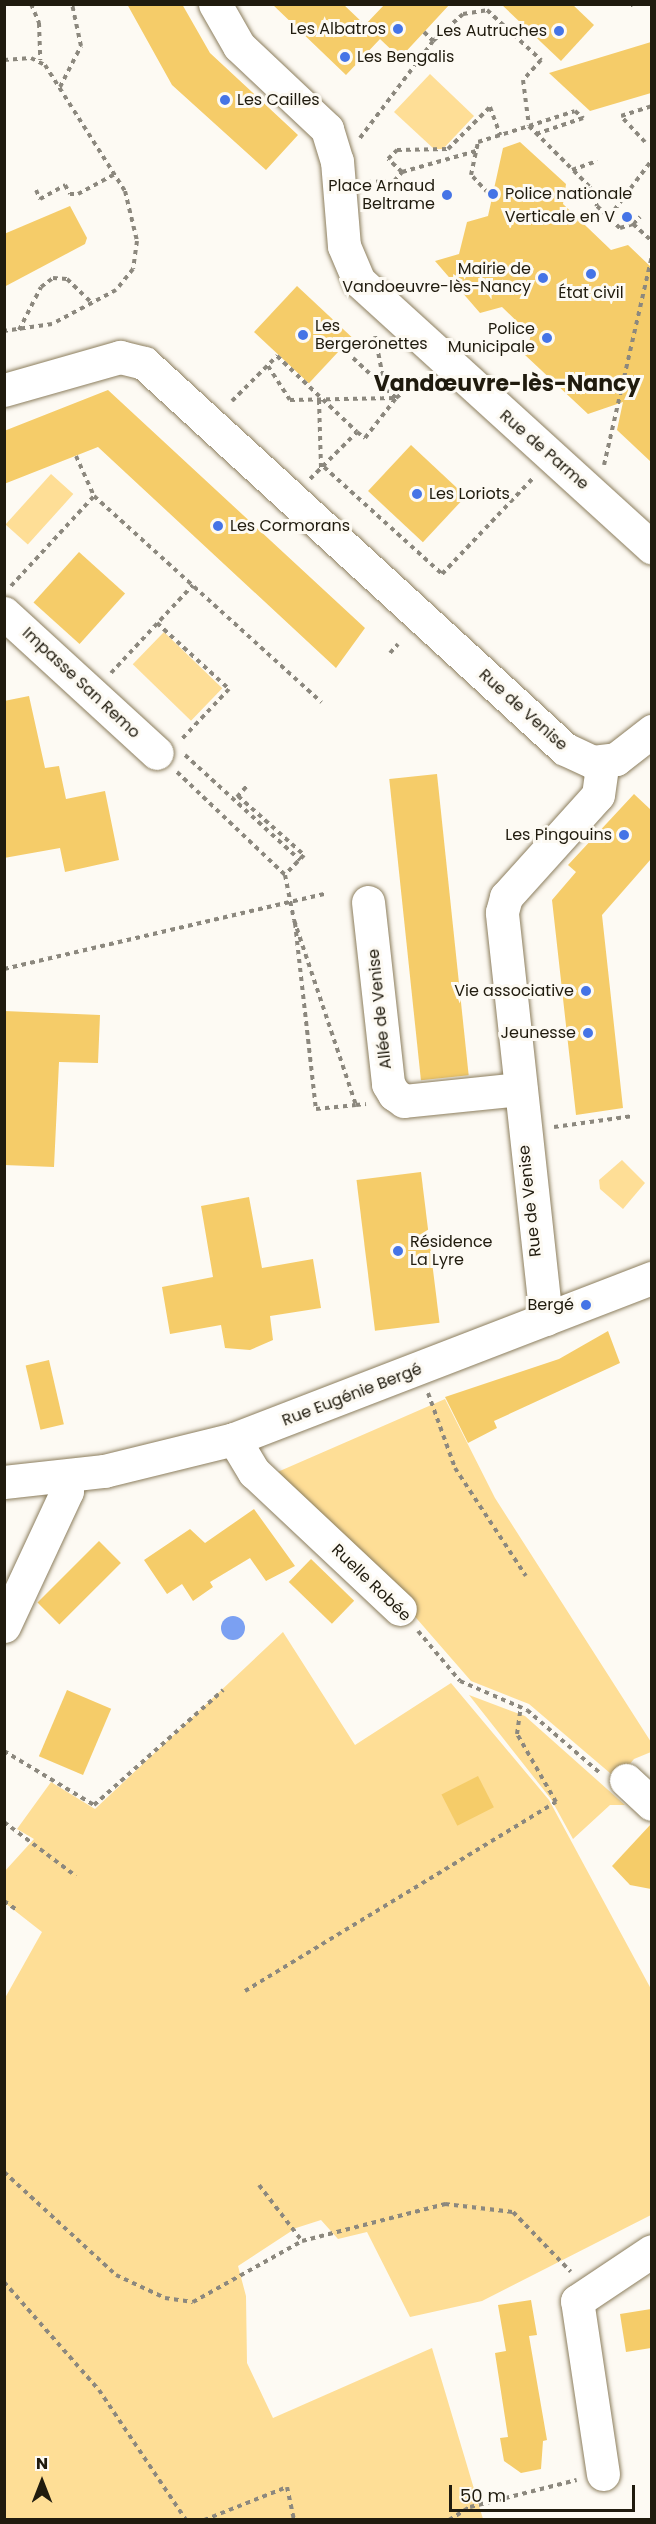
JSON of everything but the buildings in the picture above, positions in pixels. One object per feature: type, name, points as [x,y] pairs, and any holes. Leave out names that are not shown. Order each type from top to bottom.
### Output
[{"type":"street","name":"Rue de Parme","points":[[215,4],[239,46],[318,118],[334,143],[344,246],[359,281],[651,548]]},
{"type":"street","name":"Rue de Venise","points":[[4,390],[120,357],[144,363],[565,749],[603,762],[598,795],[503,904],[524,1131],[546,1319]]},
{"type":"street","name":"Impasse San Remo","points":[[8,599],[167,755]]},
{"type":"street","points":[[603,762],[623,754],[651,731]]},
{"type":"street","name":"Allée de Venise","points":[[368,902],[388,1084],[404,1101]]},
{"type":"street","points":[[404,1101],[520,1089]]},
{"type":"street","name":"Rue Eugénie Bergé","points":[[4,1482],[54,1478],[234,1439],[651,1278]]},
{"type":"street","name":"Ruelle Robée","points":[[234,1439],[254,1472],[400,1609]]},
{"type":"street","points":[[4,1460],[54,1478],[67,1491],[4,1626]]},
{"type":"street","points":[[626,1780],[651,1804]]},
{"type":"street","points":[[603,2474],[576,2309],[586,2292],[651,2251]]},
{"type":"path","points":[[4,331],[19,331],[52,324],[93,304],[125,280],[136,256],[135,222],[115,174],[60,87],[40,60],[40,28],[31,4]]},
{"type":"path","points":[[60,87],[81,46],[72,4]]},
{"type":"path","points":[[334,143],[356,142],[433,41],[463,14],[487,10],[542,60],[523,80],[529,126],[533,135],[590,187],[597,206],[620,228],[633,225],[640,217]]},
{"type":"path","points":[[424,32],[433,41]]},
{"type":"path","points":[[4,60],[40,60]]},
{"type":"path","points":[[645,142],[621,116],[651,106]]},
{"type":"path","points":[[402,172],[388,159],[397,150],[448,150],[490,107],[501,135]]},
{"type":"path","points":[[488,193],[471,175],[478,142],[575,111],[583,118],[533,135]]},
{"type":"path","points":[[339,183],[394,181],[402,172],[476,151]]},
{"type":"path","points":[[609,217],[651,160]]},
{"type":"path","points":[[572,170],[597,161]]},
{"type":"path","points":[[36,190],[40,198],[65,185],[70,194],[78,194],[115,174]]},
{"type":"path","points":[[633,225],[651,241]]},
{"type":"path","points":[[592,493],[614,427],[651,256]]},
{"type":"path","points":[[19,331],[41,287],[53,278],[67,279],[93,304]]},
{"type":"path","points":[[374,328],[385,388]]},
{"type":"path","points":[[200,415],[222,393],[233,403],[277,356],[322,401],[364,438],[396,398],[431,371]]},
{"type":"path","points":[[353,358],[396,398]]},
{"type":"path","points":[[268,366],[290,400],[396,398]]},
{"type":"path","points":[[322,401],[324,467],[442,574],[538,473]]},
{"type":"path","points":[[324,467],[357,432]]},
{"type":"path","points":[[76,456],[94,496],[321,702]]},
{"type":"path","points":[[8,599],[94,496]]},
{"type":"path","points":[[112,672],[193,585]]},
{"type":"path","points":[[157,623],[229,689],[167,755]]},
{"type":"path","points":[[390,653],[398,644]]},
{"type":"path","points":[[167,755],[234,800],[300,860]]},
{"type":"path","points":[[167,755],[285,875],[294,920],[316,1109],[404,1101]]},
{"type":"path","points":[[234,800],[247,786]]},
{"type":"path","points":[[238,796],[304,855],[285,875]]},
{"type":"path","points":[[4,969],[327,892]]},
{"type":"path","points":[[294,920],[356,1105]]},
{"type":"path","points":[[524,1131],[633,1116]]},
{"type":"path","points":[[418,1369],[455,1468],[526,1576]]},
{"type":"path","name":"Ruelle Robée","points":[[400,1609],[460,1681],[521,1707],[613,1784],[626,1780]]},
{"type":"path","points":[[4,1751],[94,1805],[223,1690]]},
{"type":"path","points":[[245,1991],[556,1802],[517,1734],[521,1707]]},
{"type":"path","points":[[4,1822],[76,1876]]},
{"type":"path","points":[[4,1901],[17,1910]]},
{"type":"path","points":[[4,2172],[116,2275],[165,2298],[193,2302],[302,2241],[445,2204],[513,2212],[556,2251],[586,2292]]},
{"type":"path","points":[[259,2185],[302,2241]]},
{"type":"path","points":[[4,2282],[99,2390],[186,2520]]},
{"type":"path","points":[[449,2520],[470,2507],[603,2474]]},
{"type":"path","points":[[204,2520],[287,2487],[294,2520]]},
{"type":"shaded area","points":[[430,74],[474,116],[443,149],[434,149],[394,112]]},
{"type":"shaded area","points":[[51,474],[73,494],[28,545],[5,525]]},
{"type":"shaded area","points":[[164,632],[222,688],[191,721],[133,664]]},
{"type":"shaded area","points":[[622,1160],[645,1183],[623,1209],[600,1189],[599,1180]]},
{"type":"shaded area","points":[[445,1399],[495,1498],[651,1742],[651,1752],[634,1759],[617,1779],[529,1704],[471,1681],[404,1604],[266,1477]]},
{"type":"shaded area","points":[[283,1632],[355,1745],[451,1683],[549,1800],[651,1989],[651,2215],[482,2301],[410,2317],[367,2232],[338,2239],[321,2220],[296,2228],[238,2266],[246,2296],[247,2363],[273,2418],[432,2348],[483,2519],[5,2519],[5,1998],[42,1932],[5,1903],[4,1872],[34,1839],[17,1829],[51,1782],[95,1809]]},
{"type":"shaded area","points":[[469,1695],[525,1716],[625,1805],[610,1805],[573,1839],[551,1799]]},
{"type":"water","points":[[233,1616],[242,1619],[245,1628],[242,1637],[233,1640],[224,1637],[221,1628],[224,1619]]},
{"type":"place","name":"Les Albatros","points":[[398,29]]},
{"type":"place","name":"Les Autruches","points":[[559,31]]},
{"type":"place","name":"Les Bengalis","points":[[345,57]]},
{"type":"place","name":"Les Cailles","points":[[225,100]]},
{"type":"place","name":"Police nationale","points":[[493,194]]},
{"type":"place","name":"Place Arnaud Beltrame","points":[[447,195]]},
{"type":"place","name":"Verticale en V","points":[[627,217]]},
{"type":"place","name":"État civil","points":[[591,274]]},
{"type":"place","name":"Mairie de Vandoeuvre-lès-Nancy","points":[[543,278]]},
{"type":"place","name":"Les Bergeronettes","points":[[303,335]]},
{"type":"place","name":"Police Municipale","points":[[547,338]]},
{"type":"place","name":"Les Loriots","points":[[417,494]]},
{"type":"place","name":"Les Cormorans","points":[[218,526]]},
{"type":"place","name":"Les Pingouins","points":[[624,835]]},
{"type":"place","name":"Vie associative","points":[[586,991]]},
{"type":"place","name":"Jeunesse","points":[[588,1033]]},
{"type":"place","name":"Résidence La Lyre","points":[[398,1251]]},
{"type":"place","name":"Bergé","points":[[586,1305]]},
{"type":"district","name":"Vandœuvre-lès-Nancy","points":[[507,384]]}]
